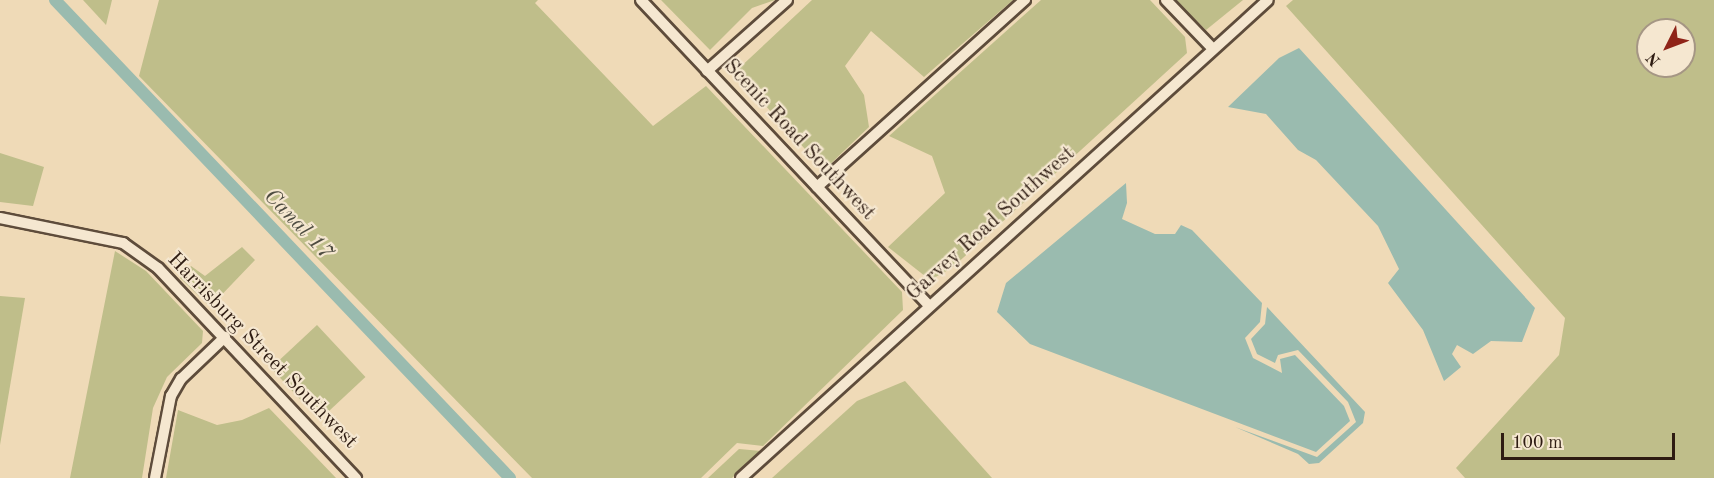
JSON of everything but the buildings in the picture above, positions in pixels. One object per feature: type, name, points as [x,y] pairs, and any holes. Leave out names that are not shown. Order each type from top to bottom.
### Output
[{"type":"street","name":"Scenic Road Southwest","points":[[640,0],[929,306]]},
{"type":"street","points":[[708,71],[787,0]]},
{"type":"street","points":[[817,187],[1025,0]]},
{"type":"street","points":[[1166,0],[1213,49]]},
{"type":"street","name":"Garvey Road Southwest","points":[[741,478],[1268,0]]},
{"type":"street","name":"Harrisburg Street Southwest","points":[[0,218],[123,243],[158,268],[356,478]]},
{"type":"street","points":[[155,478],[171,396],[181,379],[225,337]]},
{"type":"shaded area","points":[[83,0],[112,0],[106,25]]},
{"type":"shaded area","points":[[159,0],[538,0],[535,3],[653,126],[706,86],[902,292],[903,310],[763,446],[737,443],[701,478],[532,478],[139,76]]},
{"type":"shaded area","points":[[661,0],[775,0],[752,8],[710,50]]},
{"type":"shaded area","points":[[812,0],[1013,0],[924,77],[871,31],[845,66],[864,95],[869,127],[824,170],[735,72]]},
{"type":"shaded area","points":[[1041,0],[1150,0],[1185,37],[1187,53],[952,268],[930,280],[888,247],[945,193],[932,156],[889,136]]},
{"type":"shaded area","points":[[1175,0],[1243,0],[1206,30]]},
{"type":"shaded area","points":[[1293,0],[1714,0],[1714,478],[1465,478],[1456,468],[1559,355],[1565,318],[1286,6]]},
{"type":"shaded area","points":[[0,153],[44,167],[33,206],[0,202]]},
{"type":"shaded area","points":[[242,247],[255,260],[210,307],[180,278],[191,266],[205,276]]},
{"type":"shaded area","points":[[115,251],[146,271],[203,331],[202,343],[167,377],[153,408],[142,478],[70,478]]},
{"type":"shaded area","points":[[0,296],[25,298],[0,445]]},
{"type":"shaded area","points":[[317,325],[365,377],[319,420],[271,368]]},
{"type":"shaded area","points":[[905,381],[992,478],[772,478],[857,401]]},
{"type":"shaded area","points":[[269,408],[336,478],[166,478],[178,410],[217,425],[242,420]]},
{"type":"shaded area","points":[[739,449],[761,451],[732,478],[708,478]]},
{"type":"water","points":[[1299,48],[1535,308],[1522,342],[1491,341],[1473,354],[1457,345],[1452,354],[1461,367],[1444,381],[1423,330],[1388,283],[1399,269],[1378,226],[1316,160],[1298,150],[1266,114],[1228,107],[1279,58]]},
{"type":"water","points":[[1126,183],[1127,203],[1122,219],[1155,234],[1175,234],[1181,225],[1192,230],[1262,303],[1260,322],[1245,338],[1253,358],[1282,373],[1280,359],[1295,355],[1344,406],[1350,421],[1316,452],[1030,344],[997,312],[1006,283]]},
{"type":"water","points":[[1267,307],[1365,412],[1363,423],[1319,463],[1309,464],[1298,454],[1235,427],[1317,457],[1356,422],[1348,402],[1298,350],[1278,355],[1275,363],[1257,354],[1251,339],[1265,324]]},
{"type":"waterway","name":"Canal 17","points":[[55,0],[510,478]]}]
